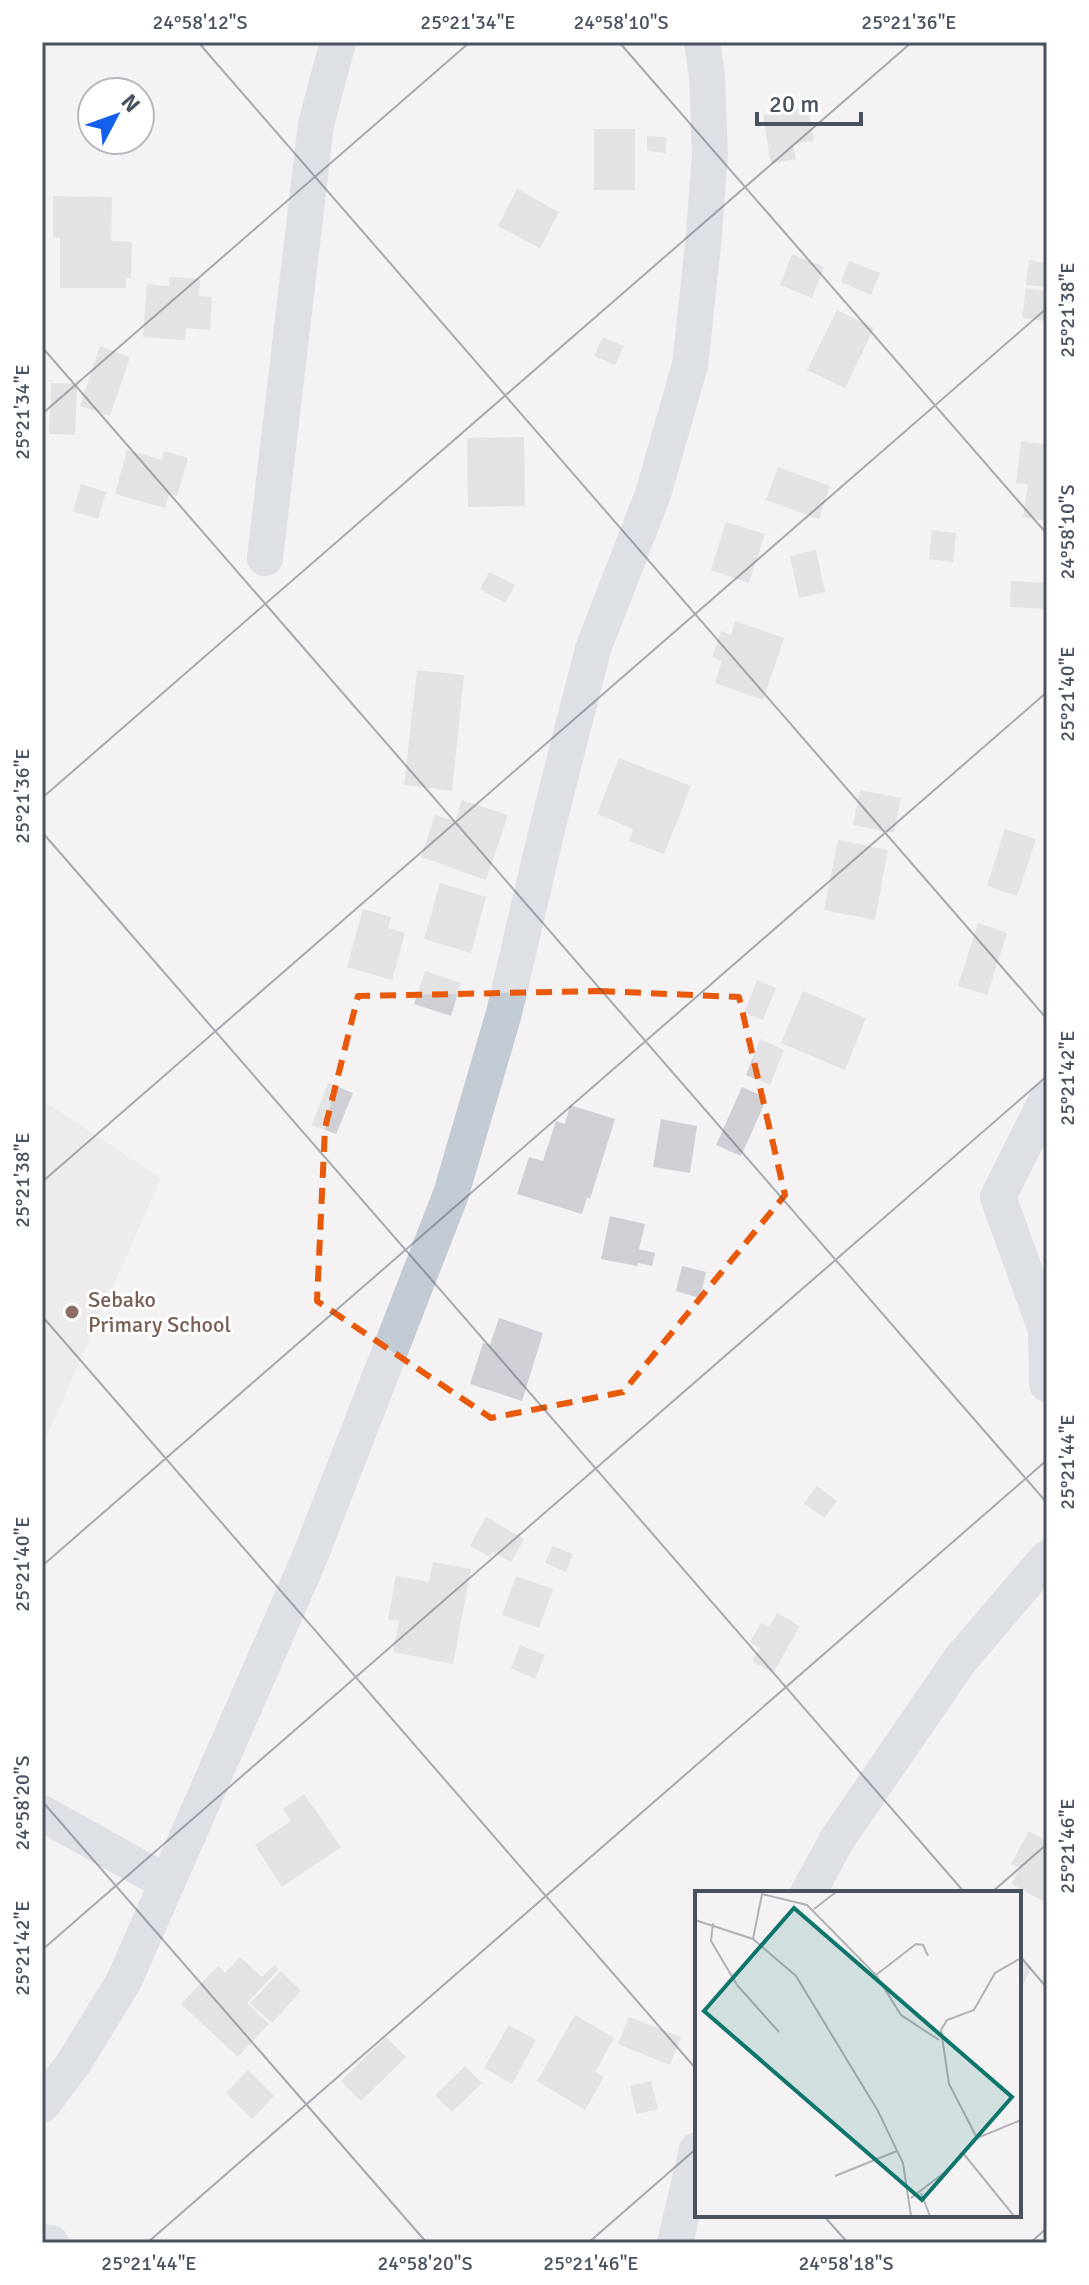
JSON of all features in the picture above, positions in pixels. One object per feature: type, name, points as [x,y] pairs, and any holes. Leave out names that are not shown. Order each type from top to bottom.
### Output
[{"type":"street","points":[[265,558],[316,124],[338,42]]},
{"type":"street","points":[[42,2105],[73,2064],[124,1981],[309,1559],[451,1194],[504,1013],[593,649],[653,494],[690,365],[710,155],[707,76],[702,42]]},
{"type":"street","points":[[1047,1099],[998,1197],[1046,1330],[1047,1384]]},
{"type":"street","points":[[809,1891],[838,1838],[960,1660],[1047,1558]]},
{"type":"street","points":[[42,1813],[167,1883]]},
{"type":"street","points":[[675,2243],[695,2158]]},
{"type":"street","points":[[42,2242],[51,2243]]},
{"type":"highlighted area","points":[[599,991],[739,997],[785,1195],[623,1392],[491,1418],[317,1301],[325,1128],[358,996]]},
{"type":"shaded area","name":"Sebako Primary School","points":[[42,1100],[161,1178],[42,1447]]},
{"type":"building","points":[[808,107],[814,141],[793,144],[796,159],[771,164],[763,115]]},
{"type":"building","points":[[594,129],[635,129],[635,190],[594,190]]},
{"type":"building","points":[[647,136],[666,137],[666,153],[647,151]]},
{"type":"building","points":[[517,189],[559,212],[540,248],[498,226]]},
{"type":"building","points":[[53,196],[112,197],[111,241],[132,242],[131,278],[126,278],[126,288],[60,288],[60,238],[53,237]]},
{"type":"building","points":[[792,254],[824,267],[812,298],[780,285]]},
{"type":"building","points":[[1029,260],[1047,263],[1047,287],[1026,285]]},
{"type":"building","points":[[849,261],[880,273],[871,295],[841,282]]},
{"type":"building","points":[[170,277],[200,279],[199,296],[212,297],[210,330],[186,328],[185,340],[143,337],[147,284],[169,286]]},
{"type":"building","points":[[1026,288],[1047,291],[1047,321],[1022,318]]},
{"type":"building","points":[[837,310],[874,328],[845,388],[807,370]]},
{"type":"building","points":[[603,337],[624,346],[615,365],[594,356]]},
{"type":"building","points":[[100,346],[130,357],[110,416],[80,406]]},
{"type":"building","points":[[51,383],[77,384],[75,435],[49,434]]},
{"type":"building","points":[[524,437],[525,506],[468,507],[467,438]]},
{"type":"building","points":[[1021,441],[1047,445],[1047,521],[1023,517],[1028,484],[1016,483]]},
{"type":"building","points":[[127,450],[162,460],[164,451],[188,458],[177,496],[169,494],[165,508],[115,494]]},
{"type":"building","points":[[778,467],[830,486],[819,519],[766,500]]},
{"type":"building","points":[[81,484],[106,492],[98,519],[73,511]]},
{"type":"building","points":[[726,522],[765,534],[749,583],[711,570]]},
{"type":"building","points":[[932,530],[956,533],[953,562],[929,559]]},
{"type":"building","points":[[816,550],[825,592],[799,598],[790,556]]},
{"type":"building","points":[[489,572],[515,585],[505,603],[480,589]]},
{"type":"building","points":[[1011,581],[1047,583],[1047,609],[1010,607]]},
{"type":"building","points":[[735,621],[784,638],[763,700],[715,683],[722,661],[712,657],[721,631],[731,635]]},
{"type":"building","points":[[417,670],[464,675],[452,791],[404,785]]},
{"type":"building","points":[[619,758],[691,786],[664,854],[629,841],[633,829],[597,814]]},
{"type":"building","points":[[860,790],[901,798],[894,833],[853,825]]},
{"type":"building","points":[[462,800],[508,815],[486,880],[421,857],[435,815],[455,821]]},
{"type":"building","points":[[1005,829],[1036,839],[1017,896],[987,886]]},
{"type":"building","points":[[838,840],[888,850],[875,920],[824,910]]},
{"type":"building","points":[[440,883],[486,897],[471,953],[424,939]]},
{"type":"building","points":[[363,909],[391,917],[388,928],[405,933],[392,980],[347,967]]},
{"type":"building","points":[[978,923],[1007,933],[987,995],[958,986]]},
{"type":"building","points":[[425,971],[461,983],[451,1016],[414,1004]]},
{"type":"building","points":[[757,980],[776,988],[763,1020],[744,1013]]},
{"type":"building","points":[[803,991],[866,1018],[845,1070],[781,1043]]},
{"type":"building","points":[[760,1039],[784,1050],[770,1085],[746,1075]]},
{"type":"building","points":[[328,1083],[353,1093],[336,1134],[312,1125]]},
{"type":"building","points":[[742,1087],[767,1098],[741,1156],[716,1145]]},
{"type":"building","points":[[570,1105],[615,1119],[590,1199],[587,1197],[582,1214],[517,1194],[529,1157],[543,1161],[556,1121],[565,1124]]},
{"type":"building","points":[[661,1119],[697,1126],[690,1173],[653,1167]]},
{"type":"building","points":[[610,1216],[645,1224],[639,1249],[655,1253],[652,1266],[601,1259]]},
{"type":"building","points":[[682,1266],[706,1272],[700,1298],[676,1291]]},
{"type":"building","points":[[499,1318],[543,1333],[522,1401],[470,1384],[483,1343],[490,1345]]},
{"type":"building","points":[[817,1486],[837,1501],[824,1518],[804,1503]]},
{"type":"building","points":[[486,1517],[524,1539],[511,1562],[493,1552],[490,1557],[470,1546]]},
{"type":"building","points":[[552,1546],[573,1554],[566,1572],[545,1563]]},
{"type":"building","points":[[433,1562],[471,1569],[453,1664],[393,1652],[399,1621],[388,1620],[396,1576],[429,1582]]},
{"type":"building","points":[[516,1576],[553,1589],[539,1628],[502,1615]]},
{"type":"building","points":[[777,1613],[800,1626],[773,1673],[752,1661],[760,1648],[750,1642],[761,1623],[769,1627]]},
{"type":"building","points":[[520,1645],[545,1655],[535,1679],[511,1668]]},
{"type":"building","points":[[304,1794],[341,1847],[282,1887],[255,1845],[291,1821],[283,1809]]},
{"type":"building","points":[[1029,1831],[1047,1841],[1047,1903],[1011,1884],[1020,1868],[1011,1864]]},
{"type":"building","points":[[240,1957],[262,1977],[274,1965],[279,1969],[247,2003],[269,2024],[238,2057],[181,2004],[218,1966],[225,1973]]},
{"type":"building","points":[[1021,1962],[1032,1967],[1021,1989]]},
{"type":"building","points":[[281,1971],[301,1991],[272,2023],[250,2003]]},
{"type":"building","points":[[575,2015],[614,2038],[595,2072],[604,2077],[585,2110],[537,2081]]},
{"type":"building","points":[[629,2017],[681,2037],[670,2065],[618,2044]]},
{"type":"building","points":[[509,2025],[536,2040],[512,2084],[484,2068]]},
{"type":"building","points":[[386,2037],[406,2057],[361,2101],[341,2081]]},
{"type":"building","points":[[465,2066],[482,2083],[452,2112],[435,2095]]},
{"type":"building","points":[[248,2070],[274,2096],[252,2119],[226,2093]]},
{"type":"building","points":[[651,2081],[658,2109],[636,2114],[630,2086]]},
{"type":"place","name":"Sebako Primary School","points":[[72,1312]]}]
